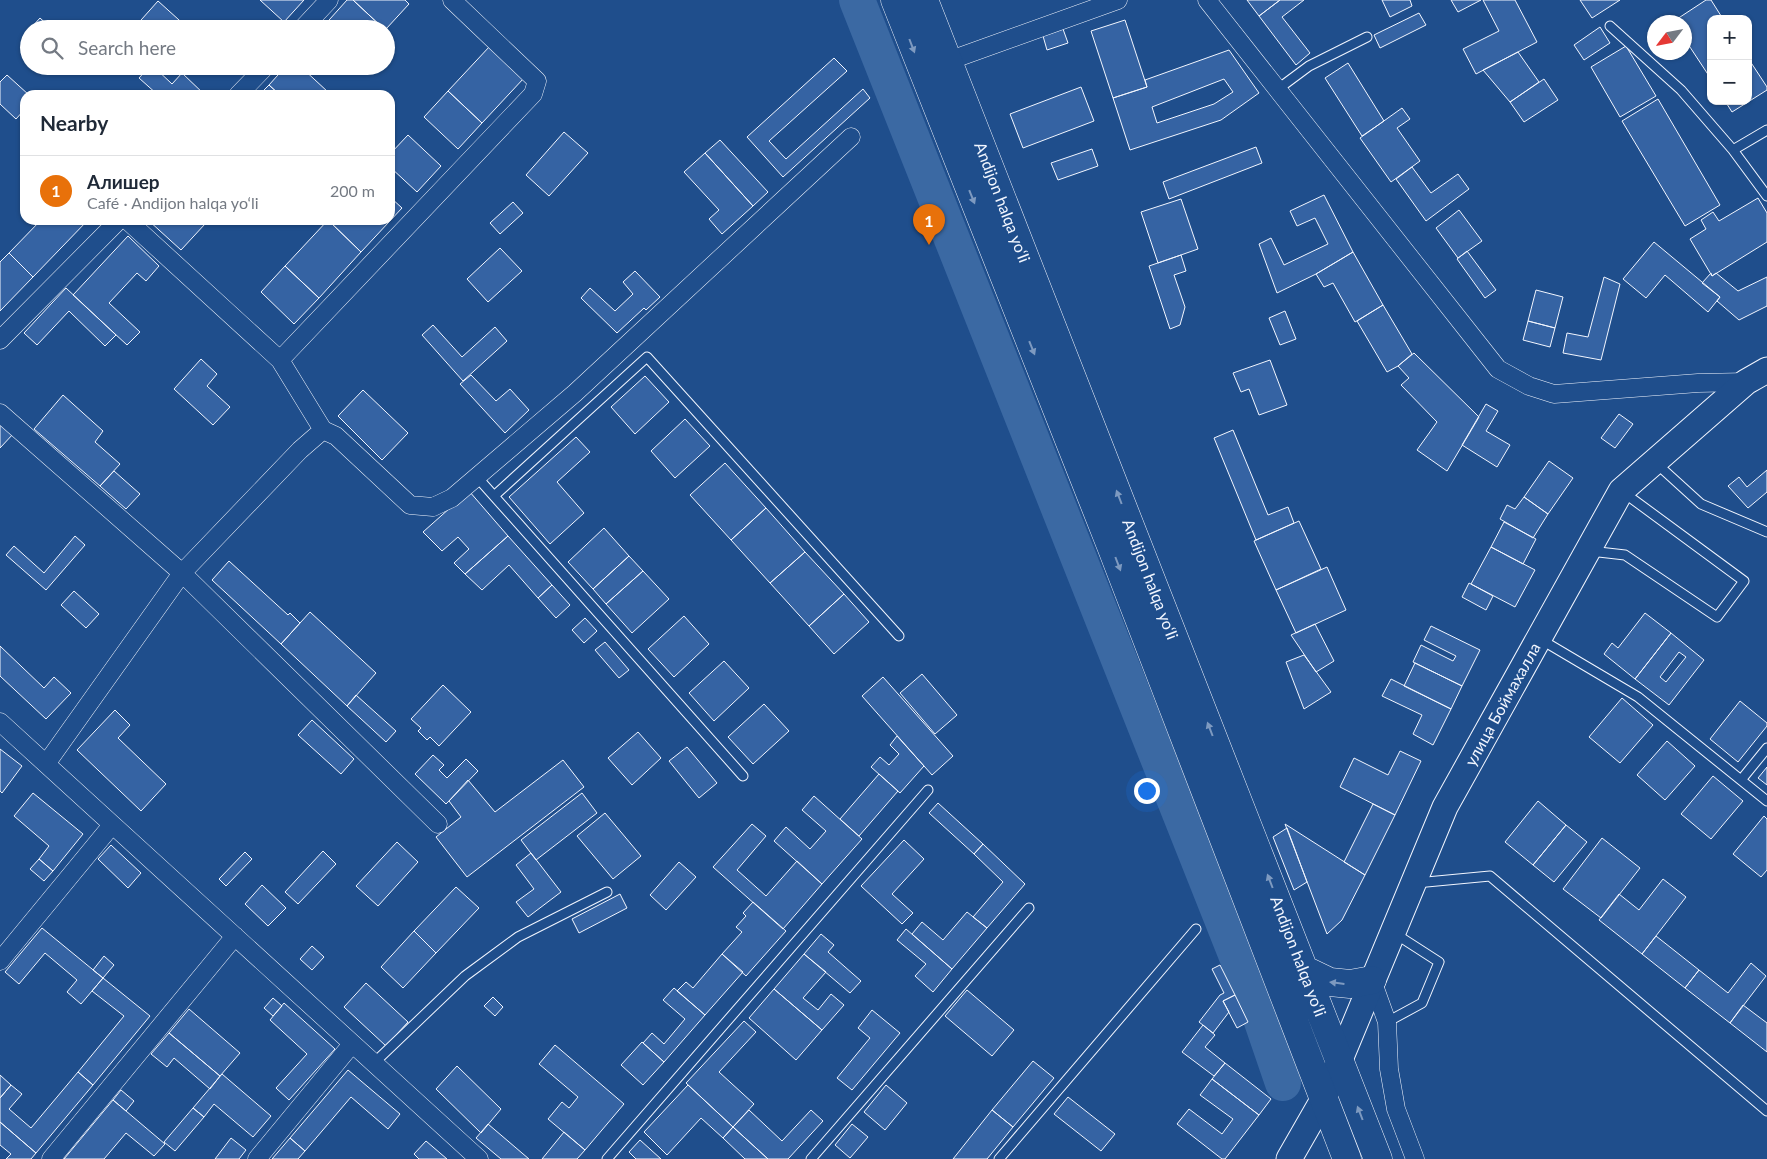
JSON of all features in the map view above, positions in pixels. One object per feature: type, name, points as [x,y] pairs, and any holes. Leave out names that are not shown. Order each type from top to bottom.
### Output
[{"type":"highway","name":"Andijon halqa yo‘li","points":[[895,0],[1111,546],[1347,1159]]},
{"type":"highway","name":"Andijon halqa yo‘li","points":[[924,0],[1378,1159]]},
{"type":"highway","points":[[1305,970],[1330,982],[1350,984],[1372,980]]},
{"type":"main road","name":"улица Боймахалла","points":[[1289,1159],[1324,1098],[1445,807],[1621,491],[1756,376]]},
{"type":"street","points":[[310,20],[329,0]]},
{"type":"street","points":[[280,360],[533,94],[537,81],[452,0]]},
{"type":"street","points":[[948,61],[1118,0]]},
{"type":"street","points":[[1207,0],[1498,369],[1529,386],[1554,394],[1698,383],[1756,376]]},
{"type":"street","points":[[243,90],[257,75]]},
{"type":"street","points":[[132,225],[280,360],[323,430],[336,436],[410,505],[433,507],[452,498],[575,393],[851,137]]},
{"type":"street","points":[[0,340],[114,225]]},
{"type":"street","points":[[0,413],[182,573],[438,824]]},
{"type":"street","points":[[46,764],[182,573],[300,450],[323,430]]},
{"type":"street","points":[[0,722],[374,1063],[473,1157]]},
{"type":"street","points":[[0,961],[112,825]]},
{"type":"street","points":[[51,1159],[235,936]]},
{"type":"street","points":[[1372,980],[1387,1022],[1389,1069],[1396,1109],[1415,1159]]},
{"type":"street","points":[[256,1159],[352,1044]]},
{"type":"lane","points":[[1610,26],[1680,90],[1732,150],[1767,196]]},
{"type":"lane","points":[[1278,89],[1308,66],[1368,37]]},
{"type":"lane","points":[[1732,150],[1767,130]]},
{"type":"lane","points":[[494,496],[647,357],[900,636]]},
{"type":"lane","points":[[1654,462],[1702,504],[1767,532]]},
{"type":"lane","points":[[477,477],[744,776]]},
{"type":"lane","points":[[1588,551],[1626,554],[1717,617],[1744,581],[1621,491]]},
{"type":"lane","points":[[1539,638],[1638,697],[1767,802]]},
{"type":"lane","points":[[1741,780],[1767,748]]},
{"type":"lane","points":[[607,1159],[928,790]]},
{"type":"lane","points":[[1412,884],[1490,876],[1767,1111]]},
{"type":"lane","points":[[374,1063],[465,976],[518,937],[607,892]]},
{"type":"lane","points":[[811,1159],[1029,908]]},
{"type":"lane","points":[[999,1159],[1196,929]]},
{"type":"lane","points":[[1387,1022],[1422,1003],[1438,962],[1392,932]]},
{"type":"building","points":[[260,0],[304,0],[286,20],[282,20]]},
{"type":"building","points":[[347,0],[353,0],[374,20],[329,20]]},
{"type":"building","points":[[353,0],[405,0],[409,4],[394,20],[374,20]]},
{"type":"building","points":[[1247,0],[1280,0],[1259,16]]},
{"type":"building","points":[[1280,0],[1304,0],[1282,17],[1310,53],[1296,65],[1259,16]]},
{"type":"building","points":[[1382,0],[1410,0],[1412,6],[1390,17]]},
{"type":"building","points":[[1451,0],[1481,0],[1458,12]]},
{"type":"building","points":[[1483,0],[1515,0],[1537,42],[1476,74],[1463,49],[1499,31]]},
{"type":"building","points":[[1580,0],[1620,0],[1592,18]]},
{"type":"building","points":[[1706,0],[1711,0],[1720,15],[1707,15],[1707,73],[1692,50],[1692,15],[1683,15]]},
{"type":"building","points":[[158,1],[179,20],[141,20]]},
{"type":"building","points":[[1419,13],[1426,25],[1380,48],[1374,35]]},
{"type":"building","points":[[1125,20],[1147,87],[1113,98],[1091,31]]},
{"type":"building","points":[[1600,27],[1610,43],[1584,60],[1574,45]]},
{"type":"building","points":[[1063,29],[1068,43],[1047,50],[1043,36]]},
{"type":"building","points":[[490,46],[524,78],[482,123],[448,91]]},
{"type":"building","points":[[1626,46],[1656,96],[1620,117],[1591,67]]},
{"type":"building","points":[[1229,50],[1259,93],[1221,120],[1130,150],[1113,98],[1147,87],[1145,80]],"holes":[[[1224,79],[1233,92],[1214,104],[1157,123],[1152,107]]]},
{"type":"building","points":[[1518,52],[1539,82],[1510,102],[1483,70]]},
{"type":"building","points":[[834,58],[847,71],[769,141],[786,159],[863,89],[870,98],[783,177],[747,137]]},
{"type":"building","points":[[1348,63],[1384,121],[1362,136],[1325,78]]},
{"type":"building","points":[[1752,64],[1767,87],[1767,90],[1752,99]]},
{"type":"building","points":[[7,75],[24,90],[20,90],[20,115],[16,119],[0,104],[0,82]]},
{"type":"building","points":[[142,75],[162,75],[172,84],[180,75],[184,75],[200,90],[152,90],[139,78]]},
{"type":"building","points":[[278,75],[310,75],[326,90],[274,90],[269,85]]},
{"type":"building","points":[[1544,79],[1558,100],[1524,122],[1510,102]]},
{"type":"building","points":[[269,85],[274,90],[264,90]]},
{"type":"building","points":[[1081,87],[1094,121],[1023,148],[1010,114]]},
{"type":"building","points":[[448,91],[482,123],[458,149],[424,117]]},
{"type":"building","points":[[1658,99],[1720,205],[1685,226],[1622,121]]},
{"type":"building","points":[[1728,105],[1743,105],[1732,112]]},
{"type":"building","points":[[1402,108],[1410,119],[1397,128],[1420,161],[1391,182],[1360,138]]},
{"type":"building","points":[[564,132],[588,153],[549,196],[526,175]]},
{"type":"building","points":[[408,135],[441,166],[417,192],[395,172],[395,149]]},
{"type":"building","points":[[720,140],[768,192],[753,206],[705,153]]},
{"type":"building","points":[[1256,147],[1262,163],[1169,199],[1163,182]]},
{"type":"building","points":[[1092,149],[1098,166],[1058,180],[1051,163]]},
{"type":"building","points":[[705,153],[753,206],[722,234],[709,219],[719,210],[684,172]]},
{"type":"building","points":[[1412,167],[1431,193],[1458,174],[1469,189],[1426,221],[1396,179]]},
{"type":"building","points":[[1324,195],[1353,252],[1316,274],[1277,293],[1259,244],[1271,238],[1284,265],[1328,244],[1315,218],[1297,226],[1290,211]]},
{"type":"building","points":[[1758,198],[1767,213],[1767,242],[1712,276],[1690,239],[1706,229],[1701,220],[1713,212],[1719,221]]},
{"type":"building","points":[[1181,199],[1198,249],[1158,263],[1141,212]]},
{"type":"building","points":[[395,202],[402,208],[395,216]]},
{"type":"building","points":[[513,202],[523,213],[500,234],[490,223]]},
{"type":"building","points":[[1459,210],[1482,241],[1458,258],[1436,228]]},
{"type":"building","points":[[36,225],[83,225],[33,277],[9,253]]},
{"type":"building","points":[[154,225],[204,225],[181,250]]},
{"type":"building","points":[[323,225],[333,225],[361,252],[319,298],[285,266]]},
{"type":"building","points":[[333,225],[386,225],[361,252]]},
{"type":"building","points":[[128,236],[159,266],[146,281],[137,273],[109,303],[140,332],[127,345],[73,295]]},
{"type":"building","points":[[1654,242],[1720,297],[1708,312],[1665,275],[1646,298],[1623,279]]},
{"type":"building","points":[[500,248],[522,271],[488,302],[467,279]]},
{"type":"building","points":[[1467,251],[1496,290],[1485,298],[1457,259]]},
{"type":"building","points":[[1353,252],[1383,305],[1355,322],[1333,283],[1324,287],[1316,274]]},
{"type":"building","points":[[9,253],[33,277],[0,311],[0,262]]},
{"type":"building","points":[[1181,255],[1186,271],[1174,275],[1185,307],[1180,325],[1170,329],[1149,266]]},
{"type":"building","points":[[285,266],[319,298],[294,324],[261,292]]},
{"type":"building","points":[[635,271],[660,297],[646,310],[644,308],[617,333],[581,298],[590,288],[615,311],[633,294],[623,282]]},
{"type":"building","points":[[1711,273],[1712,276],[1716,273],[1738,291],[1767,277],[1767,306],[1739,320],[1717,301],[1720,297],[1702,283]]},
{"type":"building","points":[[1604,277],[1620,284],[1601,360],[1563,353],[1567,333],[1588,337]]},
{"type":"building","points":[[66,288],[116,335],[105,346],[69,311],[37,345],[24,333]]},
{"type":"building","points":[[1536,290],[1563,297],[1555,328],[1528,321]]},
{"type":"building","points":[[1383,305],[1412,354],[1398,366],[1387,372],[1357,321]]},
{"type":"building","points":[[1285,311],[1296,339],[1280,345],[1269,318]]},
{"type":"building","points":[[1528,321],[1555,328],[1550,347],[1523,340]]},
{"type":"building","points":[[433,325],[462,357],[495,327],[507,341],[463,381],[422,335]]},
{"type":"building","points":[[1414,353],[1479,417],[1447,471],[1417,450],[1437,422],[1401,385],[1409,378],[1398,366]]},
{"type":"building","points":[[201,359],[217,374],[207,386],[230,407],[213,425],[174,389]]},
{"type":"building","points":[[1270,360],[1287,405],[1259,415],[1249,389],[1241,392],[1233,373]]},
{"type":"building","points":[[471,375],[496,401],[510,389],[529,410],[505,433],[460,384]]},
{"type":"building","points":[[645,376],[669,402],[635,434],[611,407]]},
{"type":"building","points":[[363,390],[408,433],[382,460],[338,416]]},
{"type":"building","points":[[63,395],[103,431],[95,442],[120,464],[100,486],[34,429]]},
{"type":"building","points":[[1486,404],[1498,411],[1486,431],[1510,445],[1497,467],[1462,445]]},
{"type":"building","points":[[1619,414],[1633,424],[1615,448],[1601,438]]},
{"type":"building","points":[[685,419],[710,446],[675,478],[651,451]]},
{"type":"building","points":[[0,420],[14,433],[0,448]]},
{"type":"building","points":[[1233,430],[1268,515],[1288,507],[1294,523],[1256,540],[1214,438]]},
{"type":"building","points":[[576,437],[590,452],[557,482],[584,513],[550,544],[509,497]]},
{"type":"building","points":[[1549,461],[1573,478],[1548,514],[1524,497]]},
{"type":"building","points":[[725,463],[766,508],[731,540],[690,495]]},
{"type":"building","points":[[1767,470],[1767,492],[1748,508],[1728,486],[1739,477],[1747,487]]},
{"type":"building","points":[[114,471],[140,494],[126,509],[100,486]]},
{"type":"building","points":[[469,491],[508,536],[465,574],[454,563],[469,549],[458,537],[442,551],[423,532]]},
{"type":"building","points":[[1524,497],[1548,514],[1533,538],[1500,519],[1507,505],[1515,509]]},
{"type":"building","points":[[766,508],[805,552],[770,583],[731,540]]},
{"type":"building","points":[[1299,521],[1321,569],[1276,590],[1254,541]]},
{"type":"building","points":[[1504,522],[1536,539],[1523,564],[1491,547]]},
{"type":"building","points":[[604,528],[629,556],[593,589],[568,562]]},
{"type":"building","points":[[75,536],[85,545],[46,590],[6,555],[14,546],[44,573]]},
{"type":"building","points":[[508,536],[552,585],[538,598],[509,565],[482,590],[465,574]]},
{"type":"building","points":[[1491,547],[1535,570],[1515,607],[1471,584]]},
{"type":"building","points":[[805,552],[844,594],[809,626],[770,583]]},
{"type":"building","points":[[629,556],[643,571],[606,604],[593,589]]},
{"type":"building","points":[[229,561],[288,615],[290,613],[300,623],[281,644],[212,580]]},
{"type":"building","points":[[1327,567],[1346,610],[1296,633],[1276,590]]},
{"type":"building","points":[[643,571],[669,599],[632,633],[606,604]]},
{"type":"building","points":[[1469,583],[1493,596],[1486,610],[1462,597]]},
{"type":"building","points":[[552,585],[570,605],[556,618],[538,598]]},
{"type":"building","points":[[74,591],[99,614],[86,628],[61,605]]},
{"type":"building","points":[[844,594],[869,622],[834,654],[809,626]]},
{"type":"building","points":[[310,612],[376,673],[347,706],[281,644]]},
{"type":"building","points":[[1645,613],[1671,633],[1635,679],[1604,654],[1612,643],[1618,648]]},
{"type":"building","points":[[684,616],[709,644],[674,677],[648,649]]},
{"type":"building","points":[[585,618],[597,631],[584,643],[572,630]]},
{"type":"building","points":[[1315,624],[1334,661],[1316,672],[1291,635]]},
{"type":"building","points":[[1431,626],[1480,650],[1462,686],[1413,662],[1421,645],[1453,661],[1456,656],[1424,640]]},
{"type":"building","points":[[1671,633],[1704,660],[1669,705],[1635,679]],"holes":[[[1679,652],[1686,657],[1666,682],[1660,677]]]},
{"type":"building","points":[[605,642],[629,670],[619,678],[595,650]]},
{"type":"building","points":[[0,646],[44,688],[54,677],[71,693],[46,719],[0,676]]},
{"type":"building","points":[[1304,655],[1331,692],[1304,709],[1286,662]]},
{"type":"building","points":[[724,661],[749,688],[714,721],[689,693]]},
{"type":"building","points":[[1415,663],[1462,686],[1451,709],[1404,686]]},
{"type":"building","points":[[922,674],[957,715],[935,734],[900,693]]},
{"type":"building","points":[[883,677],[953,756],[932,775],[862,696]]},
{"type":"building","points":[[1391,679],[1451,709],[1433,745],[1413,734],[1422,715],[1382,696]]},
{"type":"building","points":[[443,685],[471,712],[439,746],[430,737],[427,740],[418,731],[421,728],[411,719]]},
{"type":"building","points":[[356,695],[396,731],[386,742],[347,706]]},
{"type":"building","points":[[1622,698],[1653,725],[1620,763],[1589,737]]},
{"type":"building","points":[[1740,701],[1767,723],[1767,726],[1738,762],[1710,739]]},
{"type":"building","points":[[764,704],[789,731],[753,764],[728,737]]},
{"type":"building","points":[[115,710],[130,725],[118,738],[166,784],[141,811],[77,750]]},
{"type":"building","points":[[312,720],[354,759],[341,774],[298,735]]},
{"type":"building","points":[[638,732],[661,758],[632,785],[608,758]]},
{"type":"building","points":[[897,736],[924,766],[900,793],[871,767],[880,757],[889,765],[899,754],[890,745]]},
{"type":"building","points":[[1667,741],[1695,766],[1665,800],[1637,775]]},
{"type":"building","points":[[687,747],[717,783],[699,798],[669,761]]},
{"type":"building","points":[[0,749],[22,766],[2,793],[0,791]]},
{"type":"building","points":[[1400,751],[1421,761],[1395,815],[1340,787],[1354,758],[1388,775]]},
{"type":"building","points":[[433,755],[444,765],[439,770],[447,778],[466,759],[478,771],[446,804],[415,774]]},
{"type":"building","points":[[563,760],[584,787],[467,877],[436,837],[461,817],[449,801],[468,780],[495,812]]},
{"type":"building","points":[[1767,767],[1767,785],[1758,778]]},
{"type":"building","points":[[879,774],[898,791],[859,836],[840,819]]},
{"type":"building","points":[[1713,776],[1743,801],[1711,839],[1681,814]]},
{"type":"building","points":[[33,793],[83,834],[53,871],[39,859],[49,846],[14,816]]},
{"type":"building","points":[[582,793],[597,813],[536,860],[521,840]]},
{"type":"building","points":[[814,796],[862,839],[822,884],[774,841],[786,827],[810,849],[826,831],[802,810]]},
{"type":"building","points":[[1538,801],[1566,825],[1533,865],[1505,842]]},
{"type":"building","points":[[938,803],[983,844],[974,854],[929,813]]},
{"type":"building","points":[[1373,804],[1395,815],[1365,875],[1344,862]]},
{"type":"building","points":[[605,813],[641,856],[613,879],[577,836]]},
{"type":"building","points":[[1764,816],[1767,819],[1767,870],[1761,877],[1733,854]]},
{"type":"building","points":[[752,824],[766,836],[737,870],[766,896],[797,861],[822,884],[783,929],[713,867]]},
{"type":"building","points":[[1285,824],[1365,875],[1342,920],[1327,934]]},
{"type":"building","points":[[1566,825],[1587,842],[1554,882],[1533,865]]},
{"type":"building","points":[[1287,828],[1307,882],[1294,890],[1273,837]]},
{"type":"building","points":[[1602,838],[1640,868],[1601,918],[1563,889]]},
{"type":"building","points":[[904,840],[924,859],[892,894],[913,913],[902,924],[861,886]]},
{"type":"building","points":[[397,842],[418,862],[378,906],[356,886]]},
{"type":"building","points":[[983,844],[1025,884],[987,928],[973,917],[1003,882],[974,854]]},
{"type":"building","points":[[111,845],[141,873],[128,888],[98,859]]},
{"type":"building","points":[[323,851],[336,864],[298,904],[285,892]]},
{"type":"building","points":[[245,852],[252,859],[226,886],[219,879]]},
{"type":"building","points":[[531,853],[561,892],[528,917],[516,902],[534,889],[516,865]]},
{"type":"building","points":[[39,859],[53,871],[44,881],[30,869]]},
{"type":"building","points":[[679,862],[696,877],[666,910],[650,895]]},
{"type":"building","points":[[1663,879],[1686,897],[1642,954],[1599,920],[1619,894],[1639,910]]},
{"type":"building","points":[[262,885],[286,908],[268,926],[245,904]]},
{"type":"building","points":[[456,887],[479,908],[436,953],[414,931]]},
{"type":"building","points":[[620,894],[627,908],[579,933],[572,919]]},
{"type":"building","points":[[753,902],[786,931],[746,976],[722,954],[742,932],[736,927],[746,916],[743,913]]},
{"type":"building","points":[[967,912],[987,928],[952,969],[912,934],[922,922],[943,940]]},
{"type":"building","points":[[42,928],[103,978],[81,1004],[67,992],[77,980],[45,953],[19,984],[5,972]]},
{"type":"building","points":[[906,929],[952,969],[933,992],[915,976],[926,964],[897,940]]},
{"type":"building","points":[[414,931],[436,953],[403,988],[381,967]]},
{"type":"building","points":[[821,934],[834,945],[828,952],[861,981],[850,993],[804,954]]},
{"type":"building","points":[[1656,936],[1699,970],[1685,988],[1642,954]]},
{"type":"building","points":[[312,946],[324,957],[312,970],[300,959]]},
{"type":"building","points":[[722,954],[743,972],[705,1015],[677,991],[686,982],[693,988]]},
{"type":"building","points":[[804,954],[826,972],[803,998],[818,1010],[831,994],[844,1005],[822,1030],[774,989]]},
{"type":"building","points":[[104,956],[114,965],[103,978],[93,970]]},
{"type":"building","points":[[1751,963],[1766,976],[1730,1023],[1685,988],[1699,970],[1728,993]]},
{"type":"building","points":[[1220,965],[1235,995],[1223,1001],[1229,1012],[1213,1033],[1199,1022],[1220,995],[1224,993],[1212,969]]},
{"type":"building","points":[[103,978],[150,1016],[93,1085],[78,1072],[124,1016],[92,991]]},
{"type":"building","points":[[366,983],[408,1022],[386,1046],[344,1007]]},
{"type":"building","points":[[674,988],[705,1015],[664,1062],[643,1043],[652,1033],[664,1044],[685,1019],[663,1000]]},
{"type":"building","points":[[774,989],[822,1030],[796,1060],[749,1018]]},
{"type":"building","points":[[967,990],[1014,1030],[992,1056],[945,1016]]},
{"type":"building","points":[[1235,995],[1248,1022],[1237,1028],[1223,1001]]},
{"type":"building","points":[[493,997],[503,1007],[495,1016],[484,1006]]},
{"type":"building","points":[[273,998],[282,1006],[273,1016],[264,1008]]},
{"type":"building","points":[[284,1003],[335,1049],[289,1100],[276,1088],[307,1054],[270,1020]]},
{"type":"building","points":[[1743,1005],[1767,1023],[1767,1052],[1730,1023]]},
{"type":"building","points":[[189,1009],[240,1053],[220,1076],[169,1033]]},
{"type":"building","points":[[872,1010],[900,1033],[852,1090],[837,1078],[870,1038],[858,1028]]},
{"type":"building","points":[[744,1021],[756,1032],[719,1072],[754,1104],[733,1127],[686,1083]]},
{"type":"building","points":[[1203,1025],[1215,1035],[1205,1047],[1225,1063],[1214,1076],[1182,1052]]},
{"type":"building","points":[[169,1033],[220,1076],[210,1089],[174,1058],[167,1067],[151,1054]]},
{"type":"building","points":[[642,1042],[664,1062],[643,1085],[621,1065]]},
{"type":"building","points":[[555,1045],[624,1104],[585,1150],[548,1119],[562,1102],[569,1108],[578,1097],[539,1064]]},
{"type":"building","points":[[1033,1061],[1054,1078],[1013,1127],[992,1110]]},
{"type":"building","points":[[1225,1063],[1271,1099],[1259,1115],[1212,1079]]},
{"type":"building","points":[[457,1066],[501,1109],[481,1133],[436,1089]]},
{"type":"building","points":[[348,1070],[400,1114],[388,1129],[351,1097],[305,1151],[290,1138]]},
{"type":"building","points":[[78,1072],[93,1085],[36,1153],[0,1122],[0,1098],[11,1085],[22,1094],[9,1109],[31,1128]]},
{"type":"building","points":[[222,1074],[271,1116],[253,1137],[214,1104],[204,1117],[193,1108]]},
{"type":"building","points":[[0,1075],[11,1085],[0,1098]]},
{"type":"building","points":[[1212,1079],[1259,1115],[1225,1159],[1222,1159],[1177,1124],[1189,1109],[1222,1134],[1233,1119],[1200,1095]]},
{"type":"building","points":[[688,1085],[733,1127],[723,1138],[701,1118],[667,1155],[644,1132]]},
{"type":"building","points":[[886,1085],[907,1103],[885,1130],[864,1112]]},
{"type":"building","points":[[121,1090],[134,1101],[126,1111],[113,1100]]},
{"type":"building","points":[[1068,1097],[1115,1134],[1101,1151],[1054,1114]]},
{"type":"building","points":[[113,1100],[165,1144],[154,1156],[126,1133],[104,1159],[64,1159]]},
{"type":"building","points":[[193,1108],[204,1117],[175,1151],[164,1142]]},
{"type":"building","points":[[749,1110],[782,1141],[811,1110],[823,1121],[788,1159],[768,1159],[733,1127]]},
{"type":"building","points":[[992,1110],[1013,1127],[987,1159],[953,1159]]},
{"type":"building","points":[[0,1122],[36,1153],[31,1159],[6,1159],[11,1154],[0,1145]]},
{"type":"building","points":[[488,1124],[529,1159],[501,1159],[476,1138]]},
{"type":"building","points":[[852,1124],[868,1137],[850,1158],[835,1145]]},
{"type":"building","points":[[733,1127],[768,1159],[745,1159],[723,1138]]},
{"type":"building","points":[[564,1132],[585,1150],[577,1159],[542,1159]]},
{"type":"building","points":[[231,1138],[246,1150],[239,1159],[215,1159]]},
{"type":"building","points":[[290,1138],[305,1151],[298,1159],[272,1159]]},
{"type":"building","points":[[640,1140],[661,1159],[636,1159],[629,1152]]},
{"type":"building","points":[[426,1141],[447,1159],[419,1159],[414,1154]]},
{"type":"waterway","points":[[857,0],[1257,1007],[1283,1083]]},
{"type":"place","name":"Алишер","points":[[929,245]]}]
